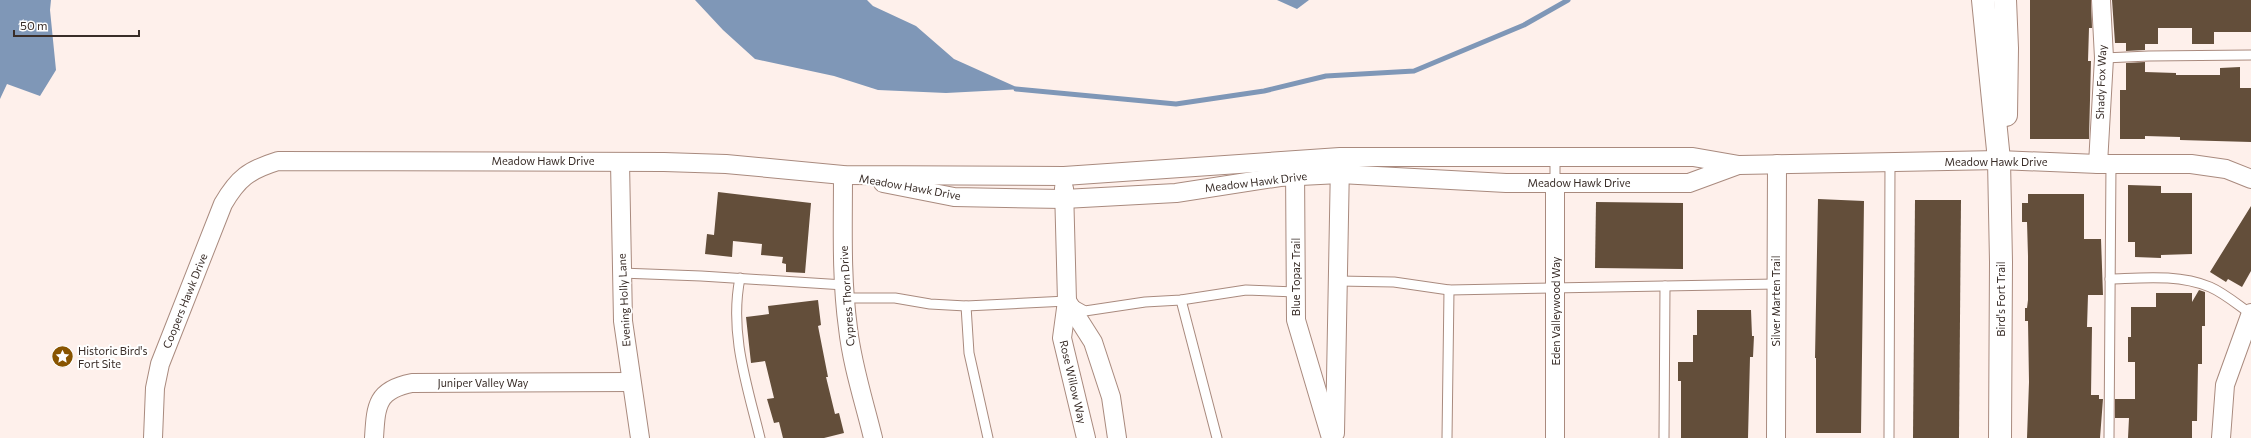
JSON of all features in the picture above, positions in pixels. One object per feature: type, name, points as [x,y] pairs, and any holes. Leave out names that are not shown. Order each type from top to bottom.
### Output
[{"type":"street","name":"Bird's Fort Trail","points":[[1983,0],[1999,160],[2001,262],[2000,438]]},
{"type":"street","name":"Bird's Fort Trail","points":[[1999,160],[2006,120],[2007,48],[2005,0]]},
{"type":"street","name":"Shady Fox Way","points":[[2101,0],[2104,58],[2104,164]]},
{"type":"street","name":"Meadow Hawk Drive","points":[[245,174],[261,166],[278,161],[620,162],[726,164],[843,175],[1064,176],[1555,157],[1693,157],[1739,165],[1999,160],[2209,166],[2251,179]]},
{"type":"street","name":"Evening Holly Lane","points":[[620,162],[623,320],[640,438]]},
{"type":"street","name":"Silver Marten Trail","points":[[1776,438],[1777,164]]},
{"type":"street","name":"Meadow Hawk Drive","points":[[1340,165],[1506,183],[1689,183],[1739,165]]},
{"type":"street","points":[[1335,438],[1340,165]]},
{"type":"street","name":"Meadow Hawk Drive","points":[[843,175],[954,197],[1064,199],[1176,193],[1296,167]]},
{"type":"street","name":"Blue Topaz Trail","points":[[1296,167],[1296,320],[1331,438]]},
{"type":"street","name":"Coopers Hawk Drive","points":[[153,438],[155,388],[160,364],[223,204],[232,188],[245,174]]},
{"type":"street","name":"Cypress Thorn Drive","points":[[843,175],[845,291],[848,327],[853,362],[873,438]]},
{"type":"street","name":"Rose Willow Way","points":[[1064,176],[1067,301],[1062,338],[1086,438]]},
{"type":"street","name":"Eden Valleywood Way","points":[[1555,183],[1555,438]]},
{"type":"street","points":[[1067,301],[1093,342],[1111,397],[1117,438]]},
{"type":"street","points":[[2221,438],[2225,385],[2251,313]]},
{"type":"street","name":"Juniper Valley Way","points":[[374,438],[378,404],[388,391],[399,386],[412,383],[631,382]]},
{"type":"lane","points":[[2104,58],[2251,55]]},
{"type":"lane","points":[[1555,157],[1555,183]]},
{"type":"lane","points":[[1889,438],[1890,162]]},
{"type":"lane","points":[[2104,164],[2110,279],[2109,438]]},
{"type":"lane","points":[[621,274],[740,278],[845,291],[930,304],[966,306],[1067,301],[1085,311],[1145,302],[1181,300],[1246,290],[1296,292]]},
{"type":"lane","points":[[740,278],[736,300],[736,334],[760,438]]},
{"type":"lane","points":[[2110,279],[2161,278],[2190,280],[2211,288],[2251,313]]},
{"type":"lane","points":[[1338,281],[1394,282],[1449,290],[1776,284]]},
{"type":"lane","points":[[1664,438],[1665,286]]},
{"type":"lane","points":[[1447,438],[1449,290]]},
{"type":"lane","points":[[1181,300],[1217,438]]},
{"type":"lane","points":[[966,306],[968,353],[988,438]]},
{"type":"water","points":[[0,0],[51,0],[50,10],[56,70],[40,96],[7,84],[0,99]]},
{"type":"water","points":[[695,0],[867,0],[873,6],[916,26],[954,59],[1021,89],[946,93],[878,90],[834,76],[755,59],[723,30]]},
{"type":"water","points":[[1277,0],[1309,0],[1297,9]]},
{"type":"building","points":[[2030,0],[2091,0],[2092,28],[2089,28],[2088,61],[2091,61],[2089,139],[2030,139]]},
{"type":"building","points":[[2112,0],[2251,0],[2251,32],[2214,32],[2214,44],[2192,44],[2192,28],[2158,28],[2158,44],[2145,44],[2145,50],[2126,51],[2126,43],[2115,43]]},
{"type":"building","points":[[2145,62],[2145,72],[2176,73],[2176,75],[2220,75],[2220,68],[2240,67],[2240,88],[2251,88],[2251,142],[2180,140],[2180,137],[2145,136],[2145,139],[2120,139],[2120,90],[2126,90],[2126,63]]},
{"type":"building","points":[[2128,185],[2161,186],[2161,193],[2192,193],[2192,254],[2161,255],[2161,258],[2135,257],[2135,242],[2128,242]]},
{"type":"building","points":[[718,192],[811,203],[805,273],[786,272],[786,264],[782,263],[783,257],[761,255],[762,244],[733,241],[732,257],[705,254],[707,234],[714,235]]},
{"type":"building","points":[[2028,194],[2084,194],[2084,239],[2101,239],[2103,295],[2088,295],[2087,327],[2092,327],[2091,395],[2099,395],[2099,399],[2103,399],[2100,438],[2027,438],[2029,382],[2028,321],[2025,321],[2025,308],[2027,308],[2028,300],[2028,256],[2027,222],[2022,222],[2022,203],[2028,203]]},
{"type":"building","points":[[1818,199],[1864,201],[1861,433],[1816,433],[1815,358]]},
{"type":"building","points":[[1915,200],[1961,200],[1959,438],[1913,438]]},
{"type":"building","points":[[1596,202],[1683,203],[1683,269],[1595,268]]},
{"type":"building","points":[[2251,206],[2251,271],[2242,287],[2228,279],[2226,282],[2210,272]]},
{"type":"building","points":[[2199,290],[2205,292],[2205,326],[2202,326],[2202,364],[2198,364],[2197,421],[2192,421],[2192,438],[2128,438],[2129,418],[2115,418],[2115,399],[2135,399],[2135,362],[2128,362],[2128,337],[2131,337],[2131,307],[2156,307],[2156,293],[2192,293],[2192,302]]},
{"type":"building","points":[[818,300],[821,325],[818,326],[828,377],[826,377],[835,414],[839,413],[844,433],[824,438],[783,438],[779,422],[774,423],[767,399],[774,398],[765,361],[751,363],[746,317],[769,314],[768,306]]},
{"type":"building","points":[[1697,310],[1751,310],[1752,336],[1754,336],[1753,357],[1750,357],[1748,438],[1681,438],[1681,381],[1678,381],[1678,362],[1693,362],[1693,335],[1697,335]]},
{"type":"waterway","points":[[1016,89],[1176,104],[1264,91],[1326,76],[1414,71],[1524,25],[1568,0]]},
{"type":"place","name":"Historic Bird's Fort Site","points":[[62,357]]}]
